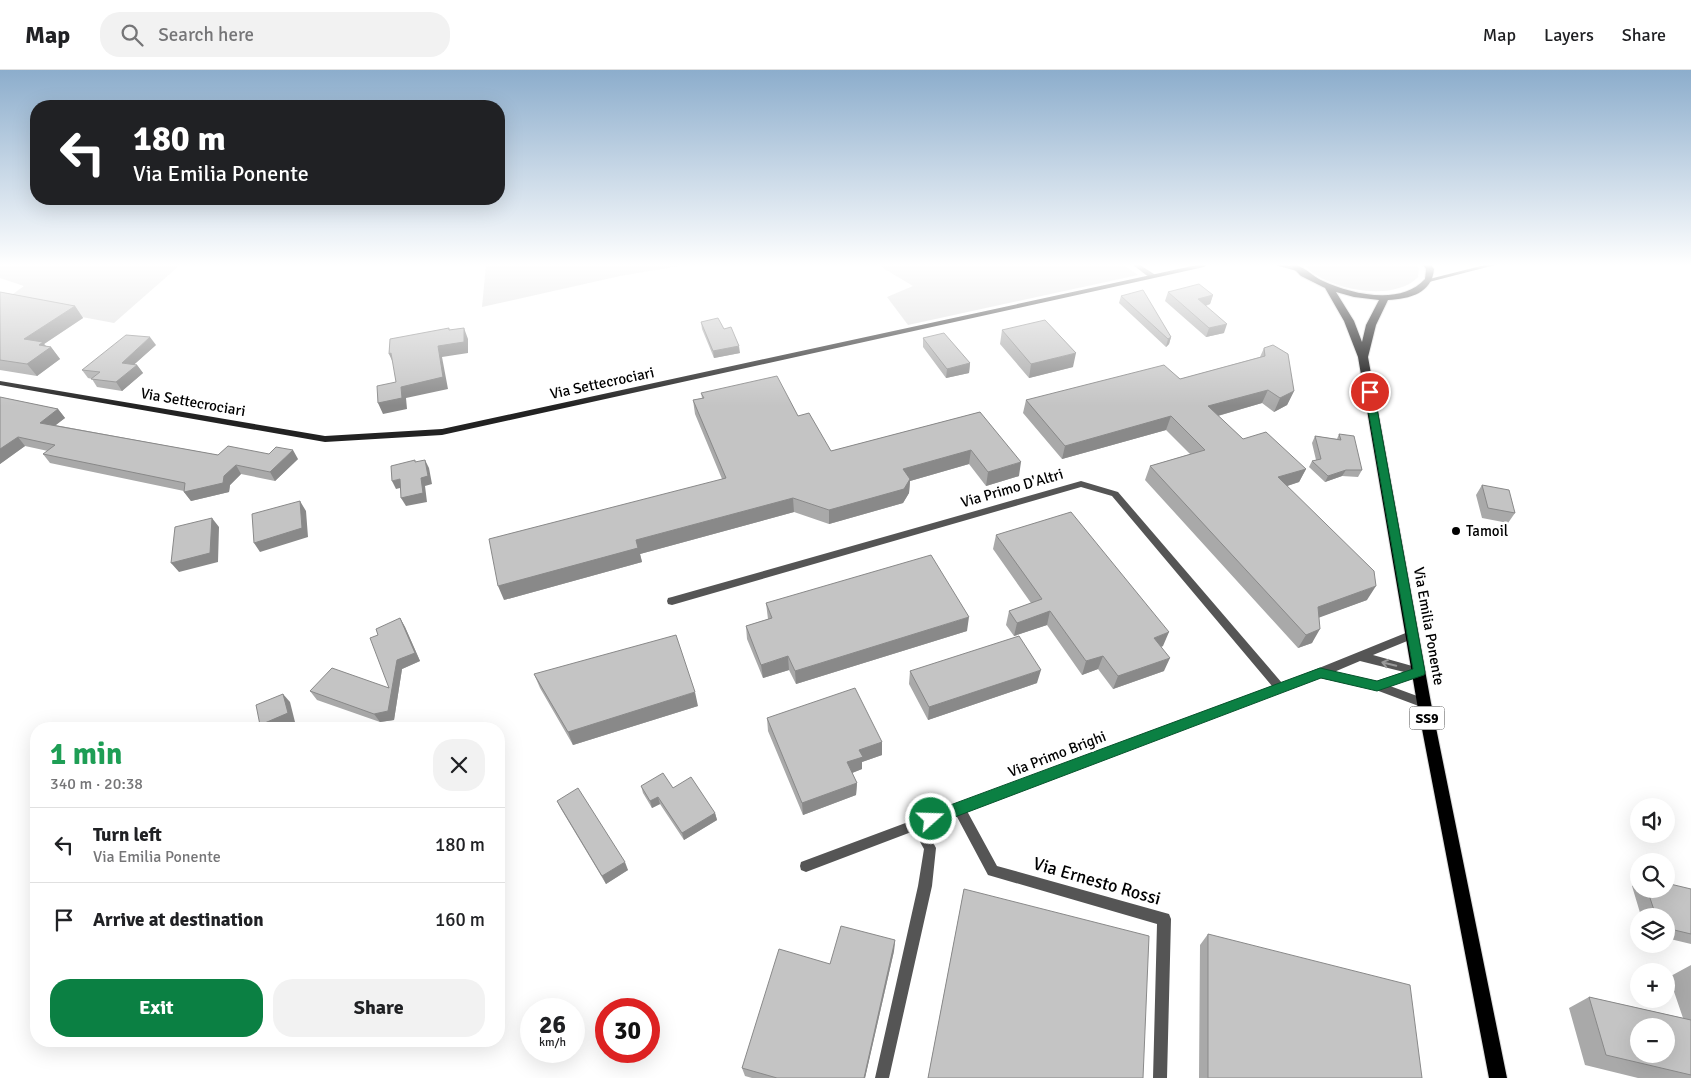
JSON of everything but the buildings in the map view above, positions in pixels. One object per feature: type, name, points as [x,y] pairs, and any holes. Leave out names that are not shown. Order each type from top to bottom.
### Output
[{"type":"main road","name":"Via Settecrociari","points":[[0,383],[325,439],[442,432],[988,312]]},
{"type":"main road","name":"Via Emilia Ponente","points":[[1344,312],[1363,357],[1424,702],[1498,1078]]},
{"type":"main road","name":"Via Emilia Ponente","points":[[1363,357],[1371,324],[1377,312]]},
{"type":"street","name":"Via Primo D'Altri","points":[[672,601],[1081,484],[1115,494],[1280,688]]},
{"type":"street","name":"Via Primo Brighi","points":[[806,866],[1320,673],[1413,634]]},
{"type":"street","points":[[1359,656],[1419,672]]},
{"type":"street","points":[[1377,686],[1419,672]]},
{"type":"street","points":[[1320,673],[1377,686],[1424,702]]},
{"type":"street","name":"Via Ernesto Rossi","points":[[959,809],[992,872],[1164,919],[1160,1078]]},
{"type":"street","points":[[882,1078],[925,886],[930,848],[917,824]]},
{"type":"shaded area","points":[[56,312],[126,312],[114,323]]},
{"type":"shaded area","points":[[898,312],[968,312],[908,325]]},
{"type":"place","name":"Tamoil","points":[[1456,531]]},
{"type":"route","points":[[931,819],[1320,673],[1377,686],[1419,672],[1370,392]]}]
